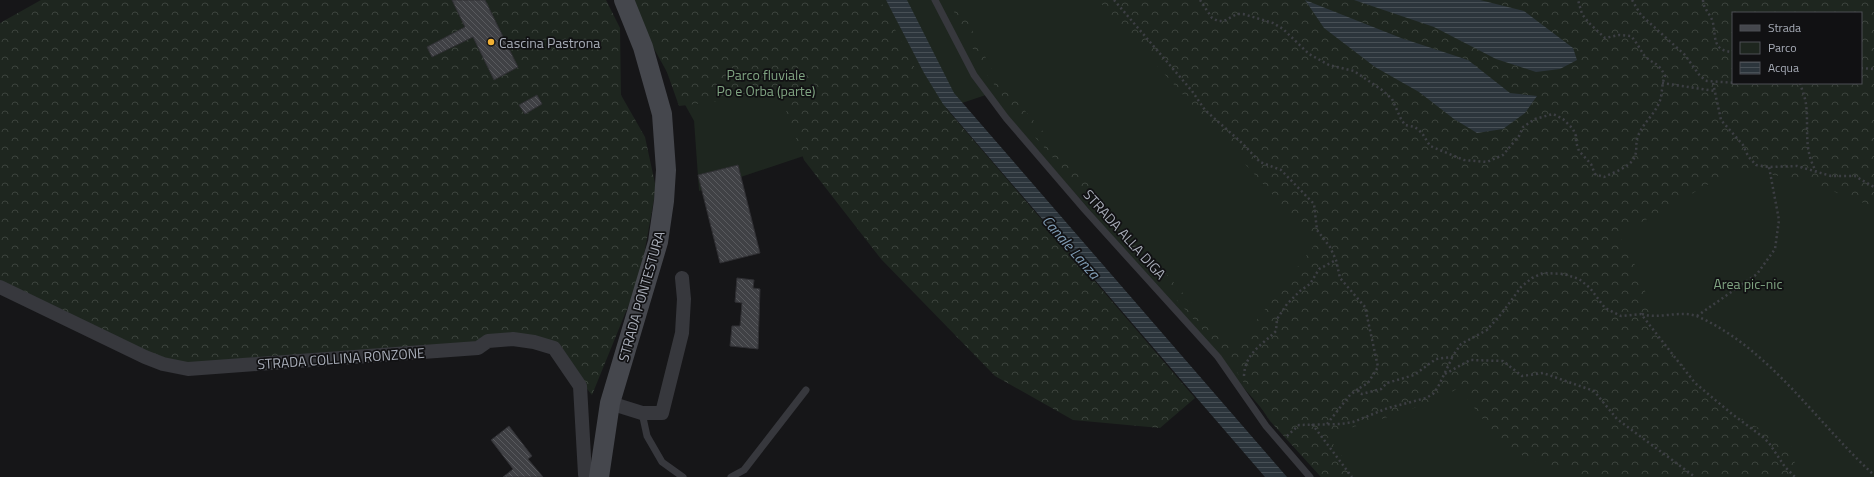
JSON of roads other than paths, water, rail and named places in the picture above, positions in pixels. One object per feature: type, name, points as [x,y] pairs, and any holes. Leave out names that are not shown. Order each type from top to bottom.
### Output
[{"type":"main road","name":"STRADA PONTESTURA","points":[[600,477],[610,403],[658,242],[666,170],[662,114],[643,47],[624,0]]},
{"type":"street","points":[[610,403],[642,413],[662,413],[682,333],[684,299],[682,278]]},
{"type":"street","name":"STRADA COLLINA RONZONE","points":[[0,286],[163,364],[188,369],[478,348],[488,341],[513,338],[554,348],[580,386],[585,474],[593,477]]},
{"type":"lane","name":"STRADA ALLA DIGA","points":[[935,0],[974,75],[1006,118],[1085,210],[1218,357],[1266,426],[1310,477]]},
{"type":"lane","points":[[732,477],[744,470],[806,390]]},
{"type":"lane","points":[[642,413],[647,436],[662,462],[683,477]]},
{"type":"water","name":"Canale Lanza","points":[[886,0],[907,0],[954,93],[1287,477],[1265,477],[943,104],[924,73]]},
{"type":"water","points":[[1305,0],[1401,38],[1468,60],[1510,93],[1537,96],[1525,113],[1503,129],[1477,133],[1454,119],[1419,92],[1375,67],[1324,28]]},
{"type":"water","points":[[1354,0],[1480,0],[1524,11],[1573,48],[1577,60],[1560,69],[1536,72],[1496,59],[1434,27]]},
{"type":"place","name":"Cascina Pastrona","points":[[491,42]]},
{"type":"park label","name":"Parco fluviale Po e Orba (parte)","points":[[766,82]]},
{"type":"park label","name":"Area pic-nic","points":[[1748,283]]}]
